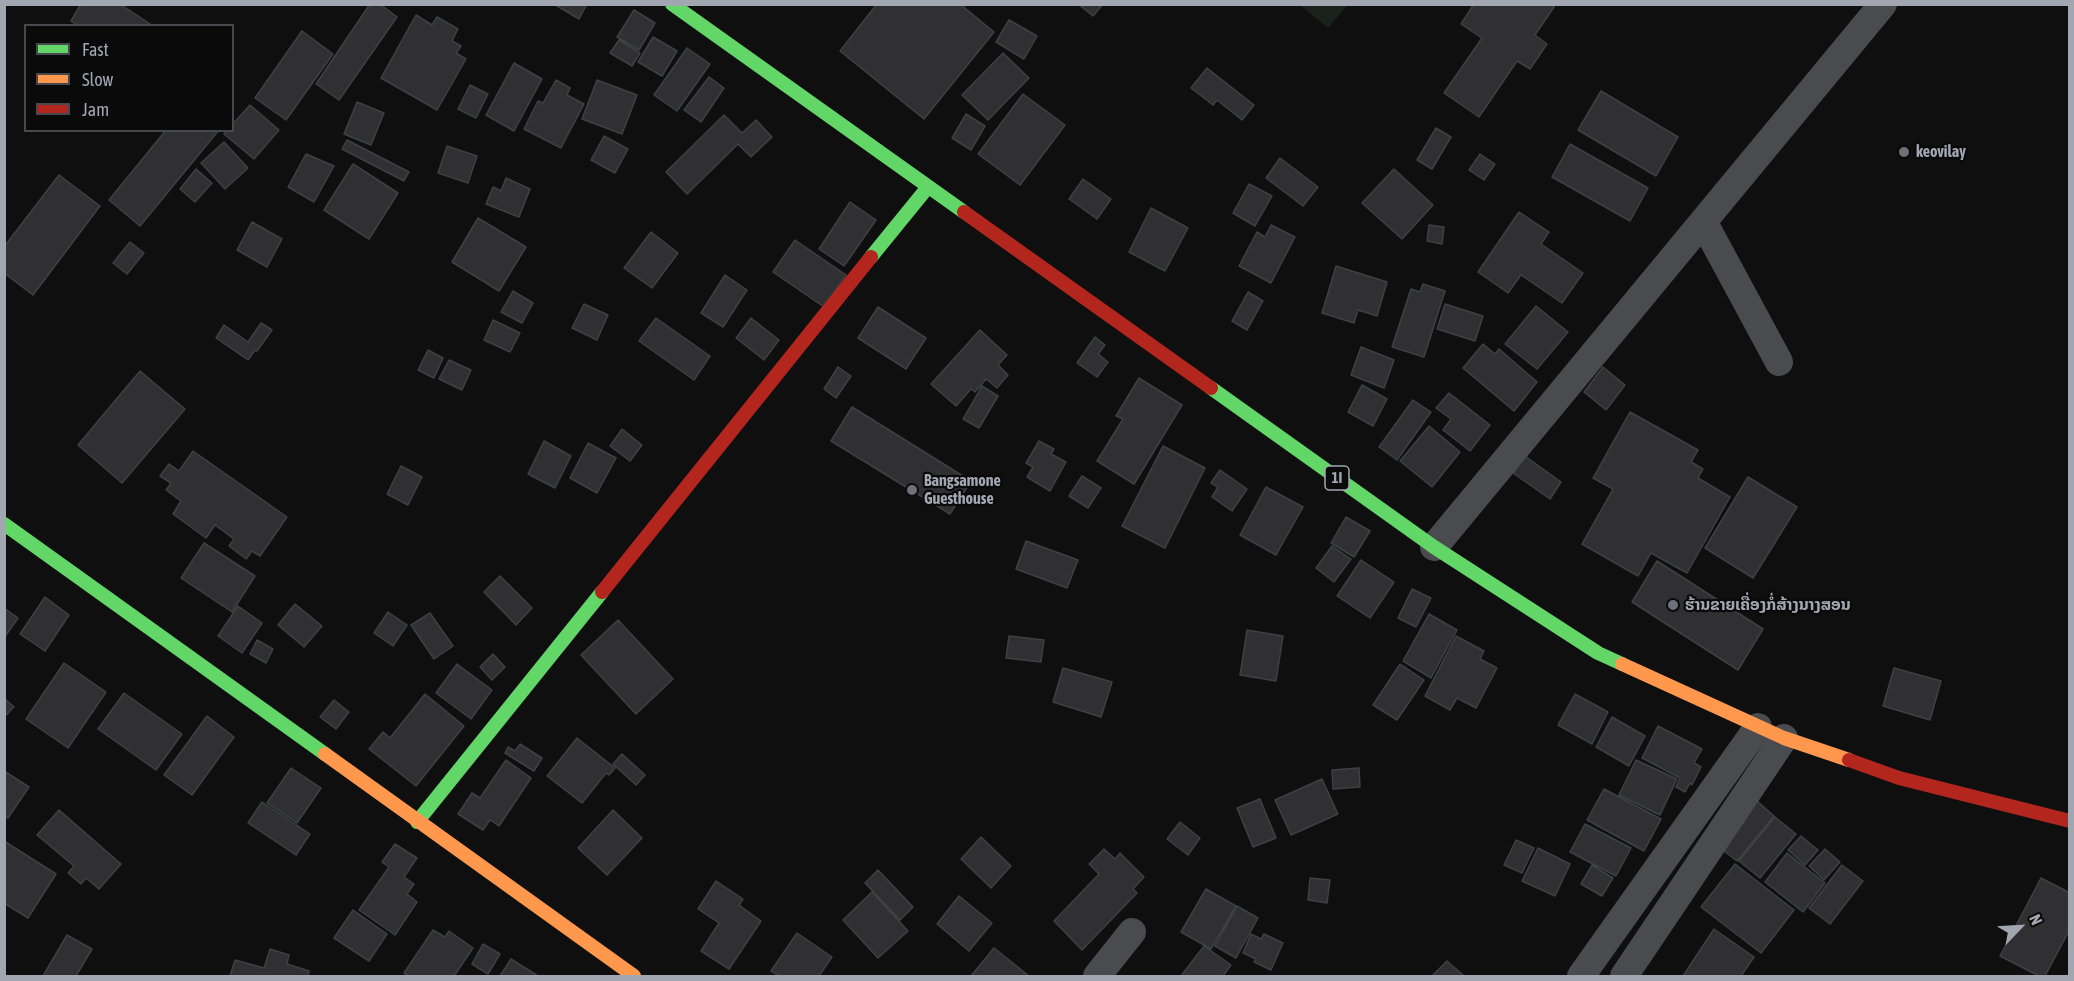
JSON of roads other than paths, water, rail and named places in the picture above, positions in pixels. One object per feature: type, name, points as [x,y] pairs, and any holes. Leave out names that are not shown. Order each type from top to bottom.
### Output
[{"type":"main road","name":"1I","points":[[672,4],[1434,547],[1598,653],[1784,738],[1899,778],[2070,821]]},
{"type":"main road","points":[[417,822],[928,187]]},
{"type":"main road","points":[[4,524],[634,976]]},
{"type":"street","points":[[1434,547],[1883,4]]},
{"type":"street","points":[[1704,222],[1779,362]]},
{"type":"street","points":[[1581,976],[1758,727]]},
{"type":"street","points":[[1624,976],[1784,738]]},
{"type":"street","points":[[1097,976],[1132,932]]},
{"type":"place","name":"keovilay","points":[[1904,152]]},
{"type":"place","name":"Bangsamone Guesthouse","points":[[912,490]]},
{"type":"place","name":"ຮ້ານຂາຍເຄື່ອງກໍ່ສ້າງນາງສອນ","points":[[1673,605]]}]
